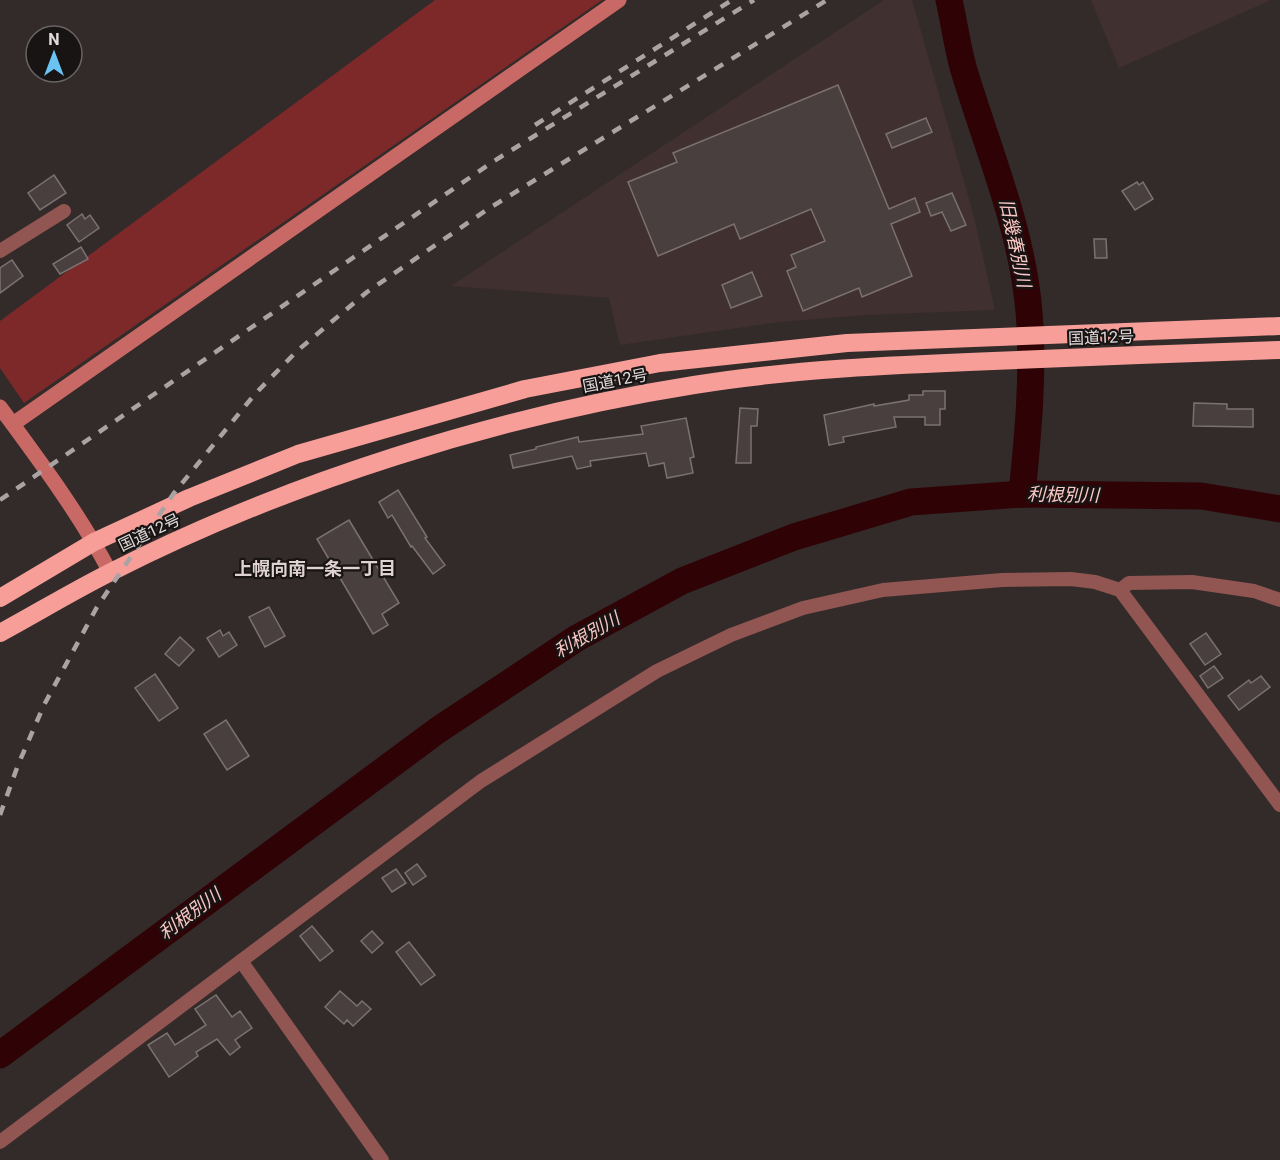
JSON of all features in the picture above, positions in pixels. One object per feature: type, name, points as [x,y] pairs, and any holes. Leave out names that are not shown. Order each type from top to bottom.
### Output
[{"type":"highway","name":"国道12号","points":[[0,598],[94,542],[189,498],[298,454],[525,389],[660,363],[762,350],[847,343],[1280,326]]},
{"type":"highway","name":"国道12号","points":[[0,633],[110,572],[191,534],[292,493],[385,460],[526,420],[603,402],[695,385],[798,372],[880,366],[1280,350]]},
{"type":"street","points":[[12,424],[619,0]]},
{"type":"street","points":[[0,251],[64,211]]},
{"type":"street","points":[[0,407],[94,542],[110,572]]},
{"type":"street","points":[[0,1142],[481,781],[657,671],[731,635],[803,608],[883,590],[1002,580],[1071,579],[1095,582],[1120,590],[1280,805]]},
{"type":"street","points":[[1120,590],[1130,583],[1192,582],[1254,591],[1280,600]]},
{"type":"street","points":[[241,961],[382,1160]]},
{"type":"shaded area","points":[[435,0],[602,0],[24,403],[0,368],[0,321]]},
{"type":"shaded area","points":[[884,0],[912,0],[973,213],[995,310],[866,315],[780,322],[620,345],[609,298],[451,286]]},
{"type":"shaded area","points":[[1091,0],[1271,0],[1119,68]]},
{"type":"building","points":[[838,85],[889,209],[915,198],[920,212],[891,224],[912,276],[862,297],[859,288],[803,311],[787,271],[796,267],[791,255],[825,241],[811,209],[740,239],[734,224],[658,256],[628,182],[677,162],[673,153]]},
{"type":"building","points":[[926,118],[932,132],[892,148],[886,134]]},
{"type":"building","points":[[54,175],[66,193],[40,210],[28,193]]},
{"type":"building","points":[[1137,182],[1139,185],[1143,182],[1153,199],[1135,210],[1122,191]]},
{"type":"building","points":[[952,193],[966,225],[951,231],[942,212],[931,216],[926,203]]},
{"type":"building","points":[[82,214],[85,219],[90,215],[99,228],[79,242],[67,225]]},
{"type":"building","points":[[1094,239],[1106,239],[1107,258],[1095,258]]},
{"type":"building","points":[[81,247],[88,259],[60,274],[53,264]]},
{"type":"building","points":[[12,260],[23,276],[0,293],[0,268]]},
{"type":"building","points":[[752,272],[762,296],[731,308],[722,285]]},
{"type":"building","points":[[923,391],[945,391],[945,409],[940,409],[940,425],[925,425],[925,417],[894,417],[896,427],[843,437],[844,442],[829,445],[824,415],[874,404],[874,406],[909,400],[909,395],[923,395]]},
{"type":"building","points":[[1194,403],[1227,404],[1227,409],[1253,409],[1253,427],[1193,426]]},
{"type":"building","points":[[740,408],[758,409],[757,426],[751,426],[751,463],[736,463]]},
{"type":"building","points":[[686,418],[694,457],[690,458],[693,473],[667,478],[664,463],[649,466],[646,453],[590,461],[591,466],[577,469],[572,456],[513,468],[510,455],[536,449],[536,447],[578,437],[579,442],[643,434],[641,426]]},
{"type":"building","points":[[398,490],[427,537],[425,538],[445,565],[433,574],[411,547],[392,515],[388,518],[379,502]]},
{"type":"building","points":[[349,520],[399,603],[382,614],[388,625],[373,634],[317,539]]},
{"type":"building","points":[[269,607],[285,636],[265,647],[249,617]]},
{"type":"building","points":[[220,630],[223,636],[229,632],[237,645],[219,657],[207,638]]},
{"type":"building","points":[[1206,633],[1221,654],[1205,665],[1190,644]]},
{"type":"building","points":[[180,637],[194,650],[179,666],[165,654]]},
{"type":"building","points":[[1214,666],[1223,678],[1208,688],[1200,676]]},
{"type":"building","points":[[155,674],[178,708],[159,721],[135,688]]},
{"type":"building","points":[[1261,676],[1270,687],[1239,710],[1228,696],[1249,680],[1251,683]]},
{"type":"building","points":[[226,720],[249,756],[227,770],[204,734]]},
{"type":"building","points":[[417,864],[426,876],[413,885],[405,873]]},
{"type":"building","points":[[396,869],[406,883],[392,892],[382,878]]},
{"type":"building","points":[[312,926],[333,951],[320,961],[300,936]]},
{"type":"building","points":[[372,931],[383,943],[372,953],[361,941]]},
{"type":"building","points":[[409,942],[435,975],[421,985],[396,952]]},
{"type":"building","points":[[340,991],[357,1006],[362,1001],[371,1009],[353,1026],[347,1020],[344,1024],[325,1007]]},
{"type":"building","points":[[216,995],[232,1017],[240,1011],[252,1028],[235,1040],[240,1047],[230,1055],[217,1039],[196,1052],[198,1056],[169,1077],[148,1045],[167,1033],[175,1045],[206,1025],[195,1009]]},
{"type":"waterway","name":"旧幾春別川","points":[[949,0],[963,67],[1011,218],[1025,280],[1029,312],[1031,380],[1022,494]]},
{"type":"waterway","name":"利根別川","points":[[0,1055],[438,730],[577,638],[682,581],[794,537],[911,502],[1022,494],[1201,496],[1280,509]]},
{"type":"railway","points":[[535,125],[732,0]]},
{"type":"railway","points":[[0,500],[494,161],[754,0]]},
{"type":"railway","points":[[0,815],[18,765],[44,705],[97,607],[174,493],[255,394],[297,351],[367,292],[488,209],[827,0]]},
{"type":"district","name":"上幌向南一条一丁目","points":[[315,569]]}]
